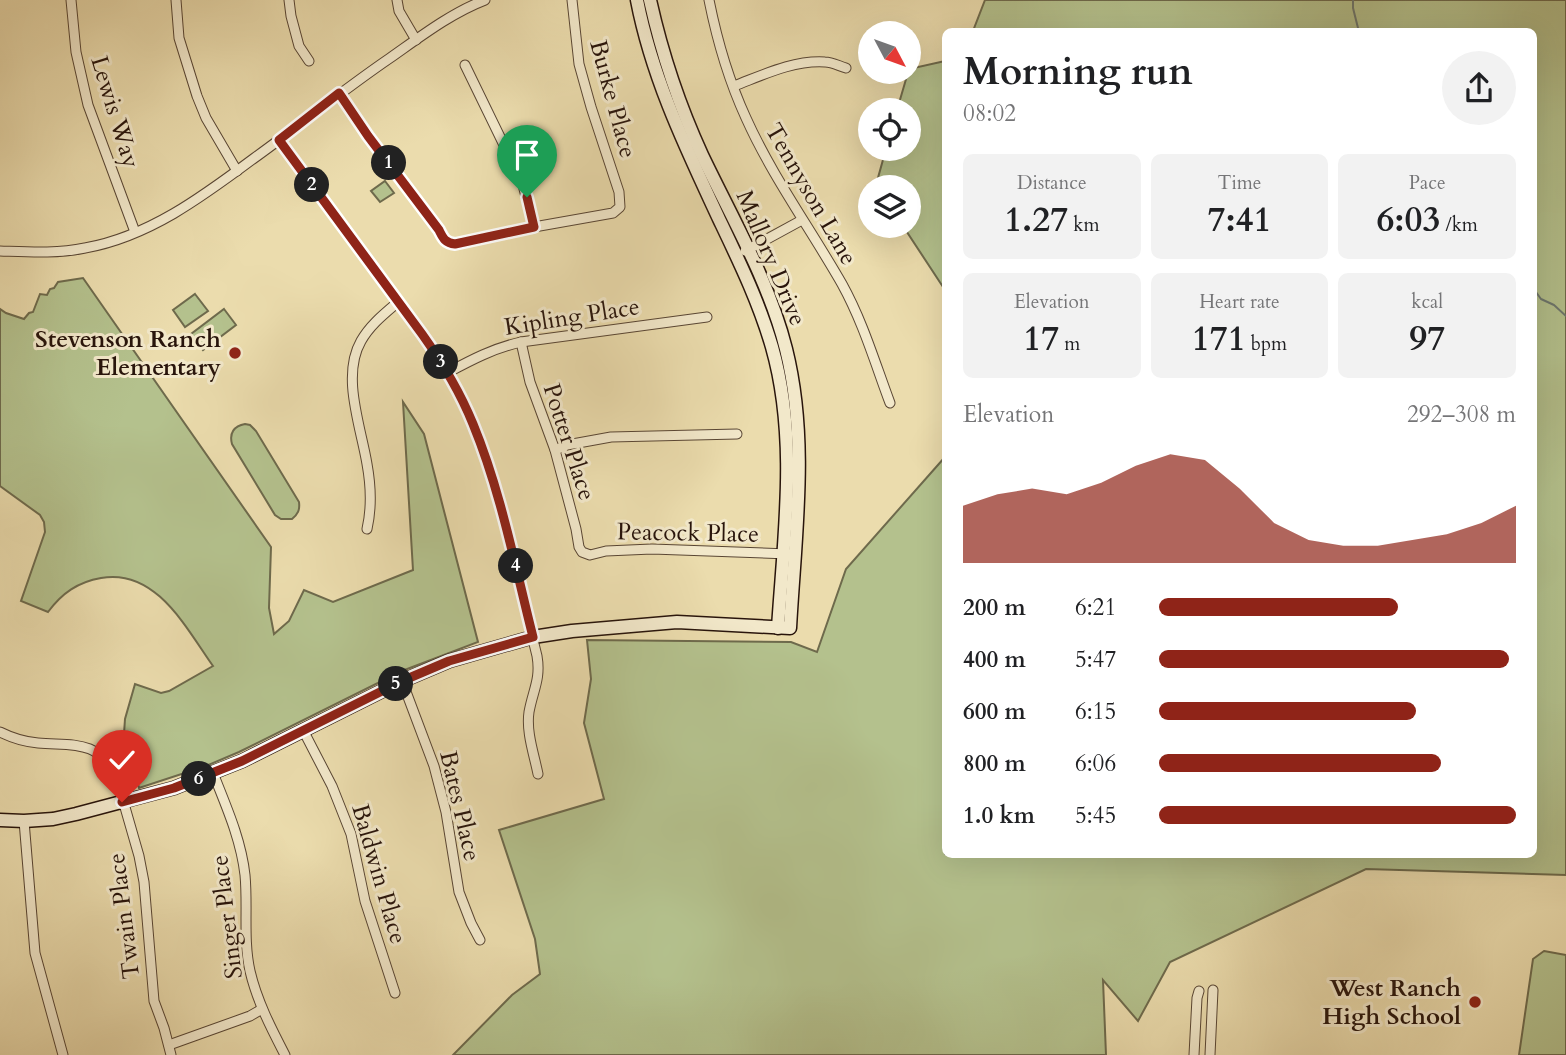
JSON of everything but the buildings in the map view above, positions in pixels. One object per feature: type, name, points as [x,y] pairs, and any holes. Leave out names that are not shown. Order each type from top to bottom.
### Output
[{"type":"main road","points":[[637,0],[647,43],[666,102],[690,157],[742,253]]},
{"type":"main road","name":"Mallory Drive","points":[[533,637],[677,621],[784,628],[788,554],[800,473],[794,390],[785,347],[768,295],[742,253],[678,99],[658,37],[650,0]]},
{"type":"main road","points":[[0,820],[24,821],[65,817],[174,788],[242,761],[402,681],[449,661],[533,637]]},
{"type":"street","name":"Lewis Way","points":[[71,0],[76,52],[88,105],[135,232]]},
{"type":"street","points":[[176,0],[179,38],[197,96],[206,118],[237,171]]},
{"type":"street","points":[[289,0],[299,46],[309,61]]},
{"type":"street","points":[[397,0],[399,11],[416,40]]},
{"type":"street","points":[[0,251],[52,252],[84,249],[104,244],[165,218],[237,171],[339,93],[416,40],[456,14],[485,0]]},
{"type":"street","name":"Burke Place","points":[[534,227],[613,213],[620,206],[620,192],[579,64],[572,0]]},
{"type":"street","name":"Tennyson Lane","points":[[709,0],[722,51],[745,117],[765,156],[842,285],[859,319],[890,403]]},
{"type":"street","points":[[734,86],[806,62],[828,61],[846,68]]},
{"type":"street","points":[[339,93],[449,243],[534,227],[518,174],[465,65]]},
{"type":"street","points":[[279,140],[436,353],[473,423],[499,500],[539,668],[529,711],[529,726],[538,774]]},
{"type":"street","points":[[742,253],[802,220]]},
{"type":"street","points":[[367,528],[371,512],[370,489],[353,393],[354,358],[360,342],[371,327],[398,302]]},
{"type":"street","name":"Kipling Place","points":[[447,373],[485,353],[521,342],[707,317]]},
{"type":"street","name":"Potter Place","points":[[521,342],[530,382],[555,450],[582,552]]},
{"type":"street","points":[[555,450],[567,445],[611,437],[737,434]]},
{"type":"street","name":"Peacock Place","points":[[582,552],[590,555],[606,551],[652,549],[788,554]]},
{"type":"street","name":"Bates Place","points":[[402,681],[435,766],[446,812],[458,892],[480,940]]},
{"type":"street","name":"Baldwin Place","points":[[303,730],[332,786],[351,834],[365,901],[395,993]]},
{"type":"street","name":"Twain Place","points":[[0,732],[25,741],[89,748],[105,759],[116,776],[144,882],[154,1001],[172,1055]]},
{"type":"street","name":"Singer Place","points":[[213,773],[233,822],[243,865],[250,973],[262,1009],[285,1055]]},
{"type":"street","points":[[24,821],[35,953],[63,1055]]},
{"type":"street","points":[[1194,1055],[1199,990]]},
{"type":"street","points":[[1210,1055],[1213,990]]},
{"type":"street","points":[[169,1045],[250,1016],[262,1009]]},
{"type":"green space","points":[[985,0],[1566,0],[1566,875],[1366,869],[1170,962],[1138,1021],[1103,980],[1106,1055],[453,1055],[512,995],[540,974],[535,939],[499,830],[604,799],[584,723],[591,679],[587,640],[791,642],[817,652],[846,569],[942,460],[942,858],[1537,858],[1537,28],[974,28]]},
{"type":"green space","points":[[942,62],[942,285],[911,238],[921,238],[921,175],[879,175],[883,161],[921,161],[921,98],[901,98],[905,84],[921,84],[921,66]]},
{"type":"green space","points":[[385,181],[394,193],[380,202],[371,191]]},
{"type":"green space","points":[[83,278],[271,547],[269,608],[274,634],[289,621],[304,590],[333,602],[413,570],[403,402],[424,434],[478,642],[402,671],[239,752],[139,788],[124,734],[125,719],[135,684],[161,693],[213,666],[168,604],[138,582],[120,577],[85,582],[65,594],[48,612],[21,601],[45,532],[44,522],[40,515],[0,486],[0,309],[24,319],[33,312],[40,294],[47,295],[58,282]]},
{"type":"green space","points":[[195,294],[208,311],[185,327],[173,310]]},
{"type":"green space","points":[[224,309],[236,325],[203,350],[191,334]]},
{"type":"green space","points":[[245,424],[256,431],[299,502],[298,512],[292,519],[281,519],[275,515],[232,444],[233,431]]},
{"type":"green space","points":[[1544,951],[1566,955],[1566,1055],[1519,1055],[1533,959]]},
{"type":"waterway","points":[[1353,0],[1358,28]]},
{"type":"waterway","points":[[1537,294],[1566,316]]},
{"type":"place","name":"Stevenson Ranch Elementary","points":[[235,353]]},
{"type":"place","name":"West Ranch High School","points":[[1475,1002]]},
{"type":"route","points":[[122,802],[174,788],[242,761],[402,681],[449,661],[533,637],[499,500],[473,423],[461,398],[436,353],[279,140],[339,93],[449,243],[534,227],[527,197]]}]
